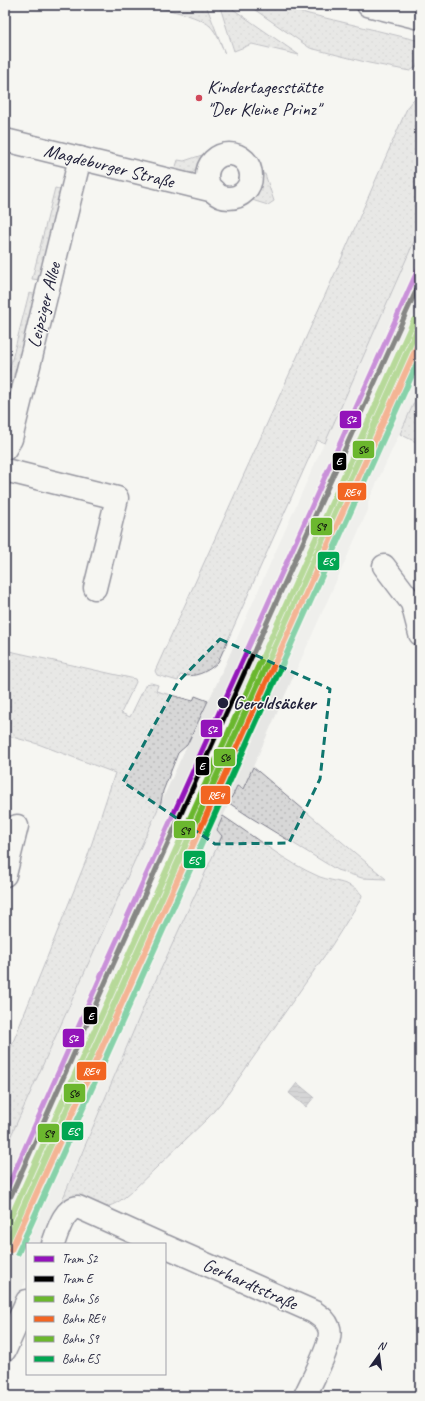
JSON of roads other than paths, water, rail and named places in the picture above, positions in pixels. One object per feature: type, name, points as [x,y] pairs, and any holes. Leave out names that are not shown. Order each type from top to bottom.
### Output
[{"type":"street","points":[[368,5],[420,18]]},
{"type":"street","name":"Magdeburger Straße","points":[[5,140],[214,191]]},
{"type":"street","name":"Leipziger Allee","points":[[5,449],[11,439],[80,158]]},
{"type":"street","points":[[5,470],[117,498],[95,588]]},
{"type":"street","points":[[384,566],[412,603],[420,634]]},
{"type":"street","points":[[5,875],[17,826]]},
{"type":"street","points":[[53,1243],[66,1213],[78,1207],[158,1243]]},
{"type":"street","name":"Gerhardtstraße","points":[[166,1246],[314,1312],[325,1320],[330,1329],[329,1343],[305,1396]]},
{"type":"street","points":[[5,1350],[26,1303]]},
{"type":"tram line","name":"S2","points":[[5,1193],[420,265]]},
{"type":"tram line","name":"E","points":[[11,1196],[113,965],[420,282]]},
{"type":"rail line","name":"S9","points":[[5,1230],[414,320]]},
{"type":"rail line","name":"S6","points":[[5,1247],[420,323]]},
{"type":"rail line","name":"RE4","points":[[11,1250],[420,340]]},
{"type":"rail line","name":"ES","points":[[18,1253],[420,357]]},
{"type":"place","name":"Kindertagesstätte \"Der Kleine Prinz\"","points":[[199,98]]},
{"type":"place","name":"Geroldsäcker","points":[[223,703]]}]
